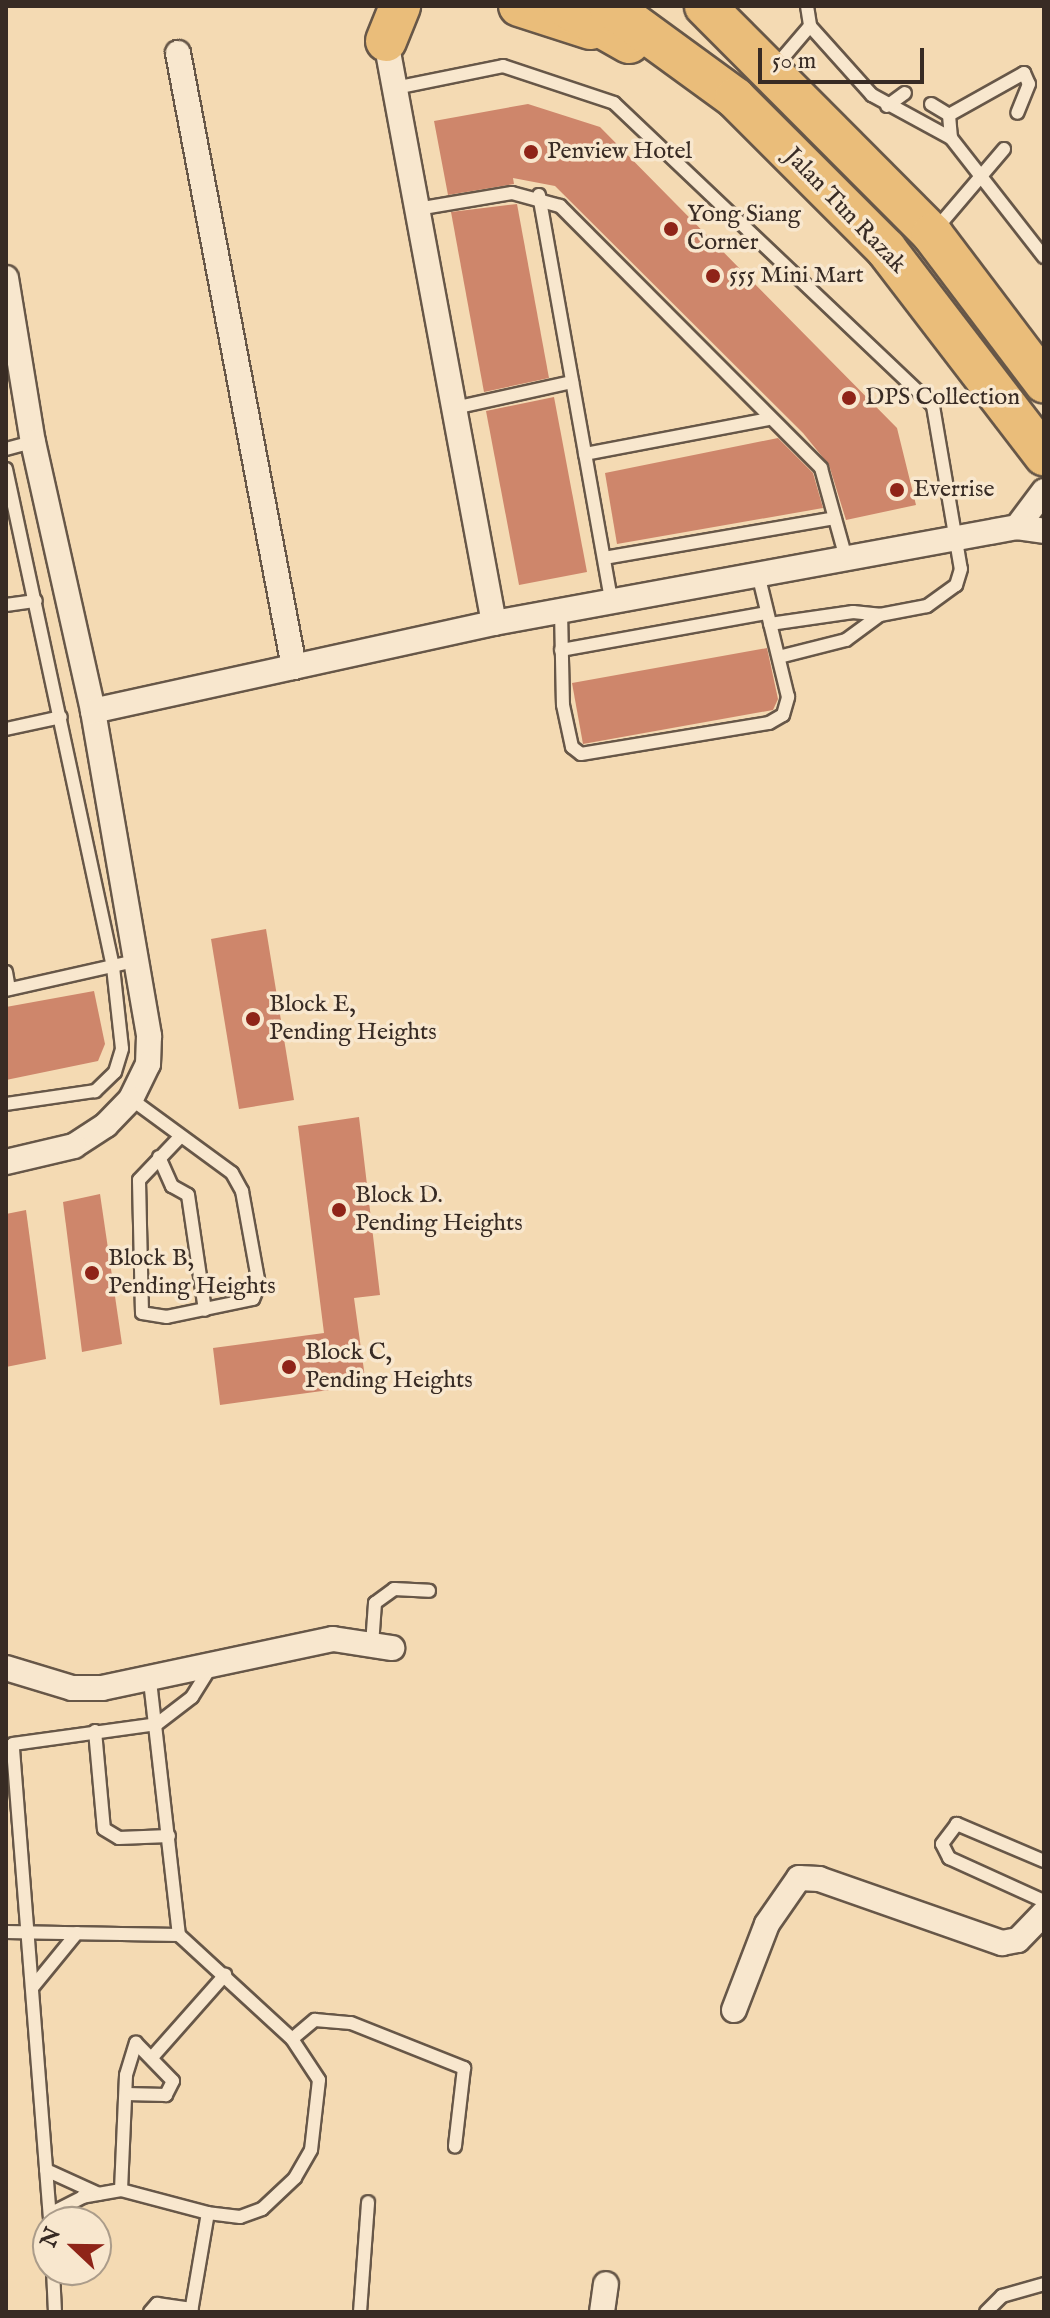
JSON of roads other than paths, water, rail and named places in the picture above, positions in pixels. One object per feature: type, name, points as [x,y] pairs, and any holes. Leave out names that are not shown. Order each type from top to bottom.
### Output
[{"type":"highway","points":[[519,6],[611,20]]},
{"type":"highway","points":[[564,6],[611,20]]},
{"type":"highway","name":"Jalan Tun Razak","points":[[708,7],[932,234],[1044,382]]},
{"type":"highway","name":"Jalan Tun Razak","points":[[611,20],[735,98],[886,249],[1044,455]]},
{"type":"street","points":[[393,23],[395,88],[494,623]]},
{"type":"street","points":[[178,53],[294,667]]},
{"type":"street","points":[[6,278],[33,442],[93,711],[124,964],[149,1036],[148,1064],[131,1099],[74,1146],[6,1162]]},
{"type":"street","points":[[1017,527],[1044,491]]},
{"type":"street","points":[[93,711],[494,623],[1017,527],[1044,531]]},
{"type":"street","points":[[6,1668],[72,1688],[150,1681],[333,1639],[382,1647]]},
{"type":"street","points":[[734,2010],[767,1924],[799,1878],[819,1879],[1002,1943],[1018,1940],[1044,1913]]},
{"type":"street","points":[[602,2312],[606,2284]]},
{"type":"lane","points":[[807,6],[810,26],[887,106],[951,138],[1044,257]]},
{"type":"lane","points":[[773,70],[810,26]]},
{"type":"lane","points":[[395,88],[503,66],[614,103],[933,406],[952,539],[961,569],[943,600],[880,615],[853,612],[768,619],[561,650]]},
{"type":"lane","points":[[949,115],[1024,73],[1029,84],[1017,113]]},
{"type":"lane","points":[[887,106],[905,93]]},
{"type":"lane","points":[[931,104],[949,115]]},
{"type":"lane","points":[[949,115],[951,138]]},
{"type":"lane","points":[[932,234],[1004,149]]},
{"type":"lane","points":[[539,195],[611,601]]},
{"type":"lane","points":[[417,209],[539,195],[602,245],[768,419],[821,468],[846,558]]},
{"type":"lane","points":[[454,408],[572,382]]},
{"type":"lane","points":[[585,454],[768,419]]},
{"type":"lane","points":[[6,449],[33,442]]},
{"type":"lane","points":[[6,469],[61,717],[124,964],[122,1049],[115,1072],[95,1091],[6,1104]]},
{"type":"lane","points":[[604,558],[835,518]]},
{"type":"lane","points":[[561,611],[563,705],[572,747],[581,754],[769,723],[783,715],[788,697],[758,574]]},
{"type":"lane","points":[[6,605],[36,601]]},
{"type":"lane","points":[[779,657],[846,640],[880,615]]},
{"type":"lane","points":[[6,729],[61,717]]},
{"type":"lane","points":[[6,972],[8,990],[124,964]]},
{"type":"lane","points":[[131,1099],[179,1138],[221,1159],[242,1191],[259,1285],[253,1299],[205,1310],[142,1313],[136,1207],[139,1180],[179,1138]]},
{"type":"lane","points":[[159,1157],[172,1186],[188,1195],[205,1310]]},
{"type":"lane","points":[[382,1647],[375,1603],[394,1589],[429,1591]]},
{"type":"lane","points":[[49,2206],[13,1744],[157,1724],[192,1697],[212,1665]]},
{"type":"lane","points":[[150,1681],[179,1935]]},
{"type":"lane","points":[[95,1731],[104,1829],[119,1838],[169,1836]]},
{"type":"lane","points":[[1044,1861],[957,1824],[942,1844],[949,1858],[1044,1901]]},
{"type":"lane","points":[[6,1932],[179,1935],[292,2039],[319,2080],[311,2150],[295,2178],[262,2209],[240,2217],[208,2213],[121,2190],[99,2194],[74,2206]]},
{"type":"lane","points":[[32,1988],[77,1933]]},
{"type":"lane","points":[[155,2054],[225,1975]]},
{"type":"lane","points":[[292,2039],[315,2020],[351,2023],[464,2068],[455,2146]]},
{"type":"lane","points":[[121,2190],[128,2053],[136,2043],[155,2054],[173,2081],[166,2095],[126,2094]]},
{"type":"lane","points":[[46,2170],[99,2194]]},
{"type":"lane","points":[[360,2312],[368,2202]]},
{"type":"lane","points":[[150,2312],[157,2304],[192,2310],[208,2213]]},
{"type":"lane","points":[[986,2312],[1002,2296],[1044,2284]]},
{"type":"lane","points":[[54,2286],[55,2312]]},
{"type":"place","name":"Penview Hotel","points":[[531,152]]},
{"type":"place","name":"Yong Siang Corner","points":[[671,229]]},
{"type":"place","name":"555 Mini Mart","points":[[713,276]]},
{"type":"place","name":"DPS Collection","points":[[849,398]]},
{"type":"place","name":"Everrise","points":[[897,490]]},
{"type":"place","name":"Block E, Pending Heights","points":[[253,1019]]},
{"type":"place","name":"Block D. Pending Heights","points":[[339,1210]]},
{"type":"place","name":"Block B, Pending Heights","points":[[92,1273]]},
{"type":"place","name":"Block C, Pending Heights","points":[[289,1367]]}]
